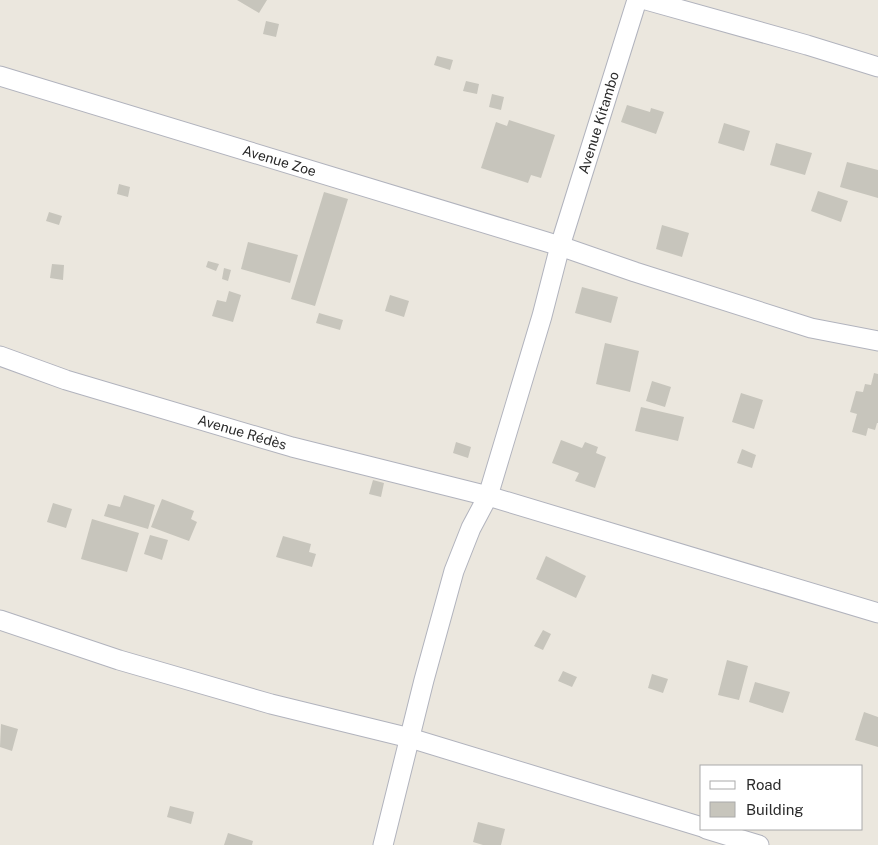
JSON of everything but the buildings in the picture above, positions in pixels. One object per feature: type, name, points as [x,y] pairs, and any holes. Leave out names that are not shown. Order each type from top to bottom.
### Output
[{"type":"street","name":"Avenue Kitambo","points":[[383,845],[454,570],[471,528],[488,496],[542,316],[560,246],[637,0]]},
{"type":"street","points":[[646,0],[878,67]]},
{"type":"street","name":"Avenue Zoe","points":[[0,76],[560,246],[811,328],[878,341]]},
{"type":"street","name":"Avenue Rédès","points":[[0,356],[66,380],[292,447],[488,496],[878,613]]},
{"type":"street","points":[[0,620],[119,660],[252,699],[410,738],[700,827]]},
{"type":"street","points":[[709,830],[759,845]]}]
